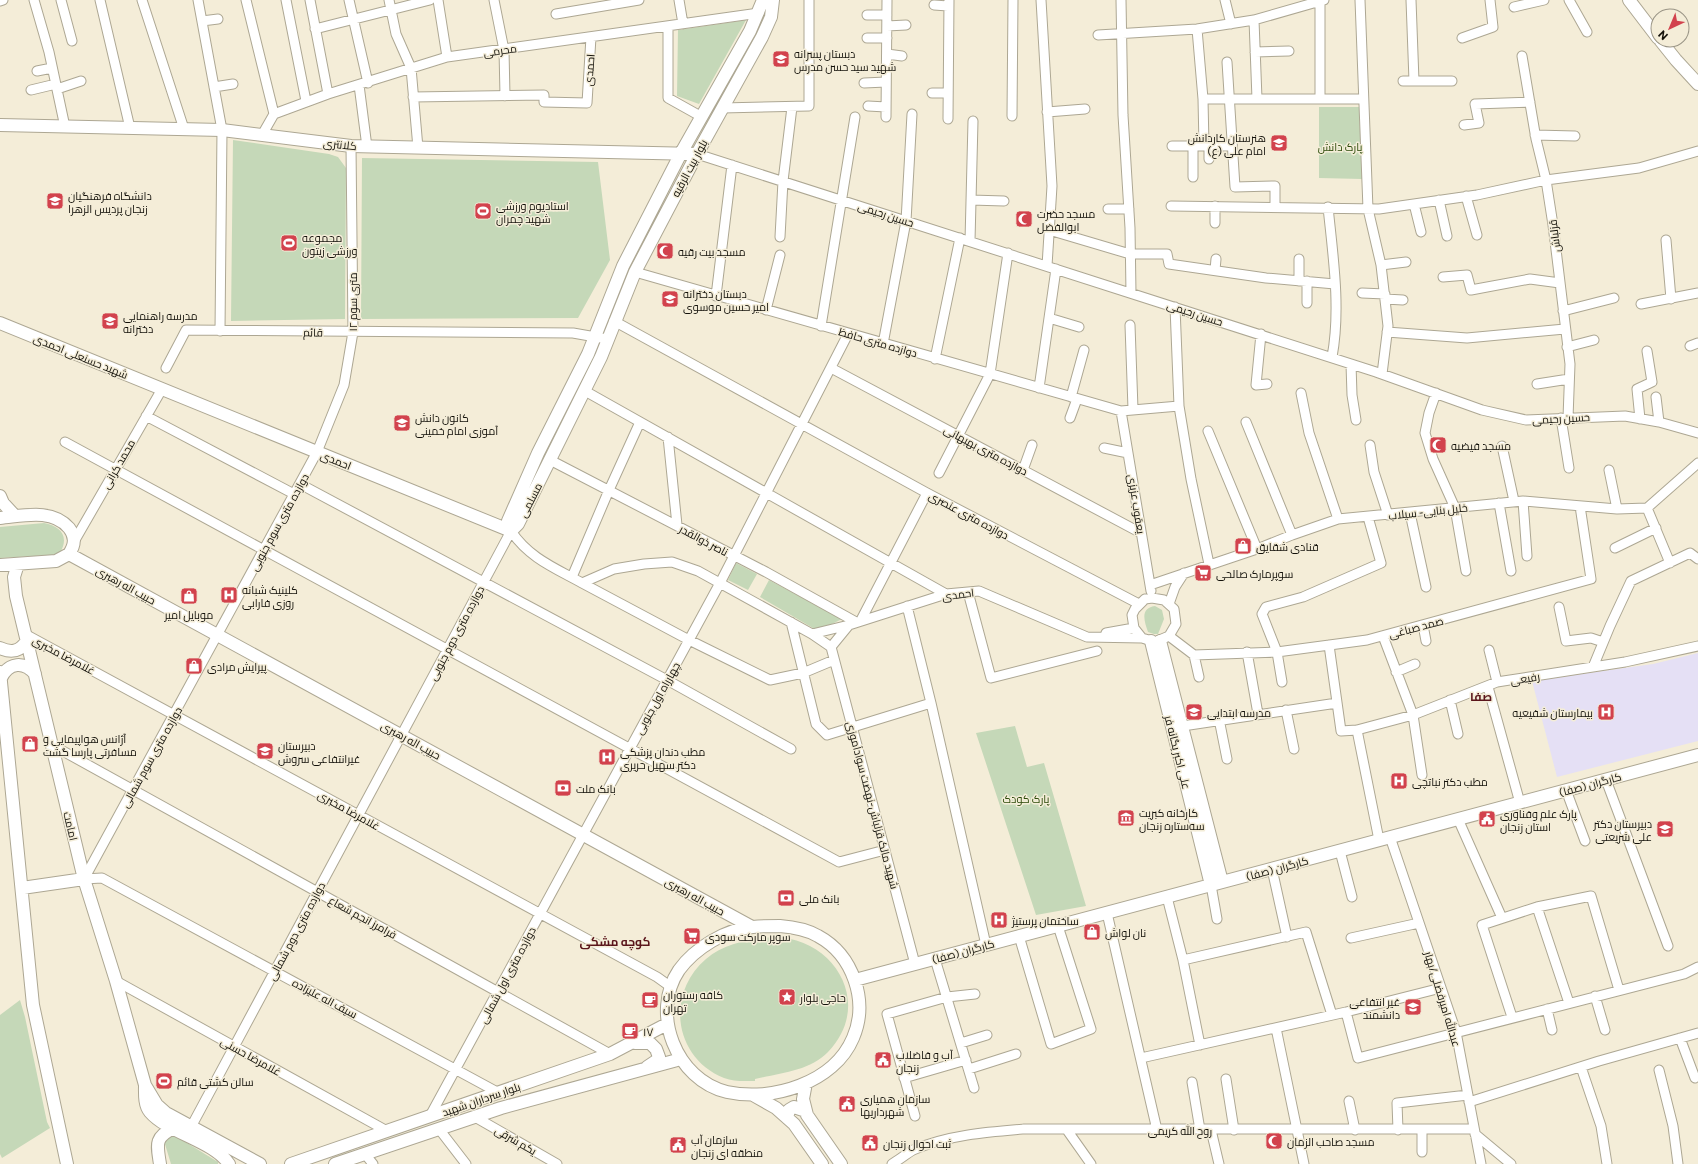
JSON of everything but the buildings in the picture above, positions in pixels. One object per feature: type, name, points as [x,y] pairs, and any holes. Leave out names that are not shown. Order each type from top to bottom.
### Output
[{"type":"main road","name":"بلوار بیت الرقیه","points":[[594,337],[623,266],[681,153],[759,13],[763,0]]},
{"type":"main road","name":"بلوار بیت الرقیه","points":[[607,339],[635,272],[697,154],[765,30],[771,17],[773,0]]},
{"type":"main road","points":[[1629,0],[1650,28]]},
{"type":"main road","points":[[1666,48],[1698,84]]},
{"type":"main road","name":"کلانتری","points":[[0,125],[222,130],[351,146],[697,154]]},
{"type":"main road","name":"شهید حسنعلی احمدی","points":[[0,323],[162,389]]},
{"type":"main road","name":"مسلمی","points":[[594,337],[588,354],[538,453],[508,521],[511,531],[518,524],[585,391],[601,357],[607,339]]},
{"type":"main road","name":"احمدی","points":[[162,389],[511,531]]},
{"type":"main road","points":[[0,496],[3,503],[15,516]]},
{"type":"main road","points":[[0,518],[40,514],[55,517],[72,531],[75,540],[69,554],[56,561],[0,566]]},
{"type":"main road","name":"حبیب اله رهبری","points":[[69,554],[752,927]]},
{"type":"main road","name":"امامت","points":[[18,564],[14,577],[14,586],[84,879],[116,981],[145,1085]]},
{"type":"main road","points":[[0,648],[7,651],[15,651],[22,648],[26,638]]},
{"type":"main road","name":"علی اکبر یگانه فر","points":[[1156,639],[1176,727],[1216,884]]},
{"type":"main road","points":[[35,674],[31,668],[17,664],[10,666],[0,675],[33,1005],[67,1164]]},
{"type":"main road","name":"کارگران (صفا)","points":[[855,980],[1698,755]]},
{"type":"main road","points":[[22,888],[84,879]]},
{"type":"main road","points":[[787,926],[800,928],[818,936],[834,947],[846,962],[855,980],[859,999],[858,1019],[853,1038],[843,1054],[830,1068],[806,1083],[780,1092],[753,1095],[726,1092],[708,1084],[693,1073],[681,1059],[672,1042],[667,1024],[667,1005],[671,987],[680,970],[700,950],[724,935],[752,927],[787,926]]},
{"type":"main road","name":"بلوار سرداران شهید","points":[[291,1164],[610,1054],[667,1024]]},
{"type":"main road","points":[[631,1043],[650,1043],[656,1049],[659,1057],[656,1061],[643,1069]]},
{"type":"main road","name":"بلوار سرداران شهید","points":[[336,1164],[475,1117],[681,1059]]},
{"type":"main road","points":[[806,1083],[803,1099],[806,1111],[841,1164]]},
{"type":"main road","points":[[145,1085],[146,1101],[149,1111],[174,1128],[188,1131],[260,1164]]},
{"type":"main road","points":[[145,1085],[157,1105],[188,1131],[221,1155],[228,1164]]},
{"type":"main road","points":[[753,1095],[776,1108],[794,1124],[822,1164]]},
{"type":"main road","points":[[787,1118],[789,1110],[794,1107],[806,1111]]},
{"type":"main road","points":[[160,1164],[158,1140],[162,1133],[174,1128]]},
{"type":"street","points":[[34,0],[52,68],[65,127]]},
{"type":"street","points":[[61,0],[72,41]]},
{"type":"street","points":[[100,0],[130,128]]},
{"type":"street","points":[[142,0],[184,129]]},
{"type":"street","points":[[198,0],[222,130],[220,331]]},
{"type":"street","points":[[246,0],[274,114],[262,135]]},
{"type":"street","points":[[286,0],[306,101]]},
{"type":"street","points":[[310,0],[328,94]]},
{"type":"street","points":[[350,0],[364,84],[367,146]]},
{"type":"street","points":[[388,0],[396,34],[411,68],[418,148]]},
{"type":"street","points":[[315,29],[430,0]]},
{"type":"street","points":[[438,0],[447,57]]},
{"type":"street","points":[[413,97],[505,96],[504,50],[494,0]]},
{"type":"street","points":[[556,14],[639,0]]},
{"type":"street","points":[[679,0],[683,24]]},
{"type":"street","points":[[722,108],[809,106],[809,0]]},
{"type":"street","points":[[886,117],[887,0]]},
{"type":"street","points":[[1012,116],[1013,0]]},
{"type":"street","points":[[1039,388],[1049,318],[1052,267],[1049,230],[1052,186],[1041,0]]},
{"type":"street","points":[[1120,0],[1129,208],[1130,292]]},
{"type":"street","points":[[1225,0],[1231,24]]},
{"type":"street","points":[[1360,0],[1368,209],[1381,265],[1388,332],[1382,374]]},
{"type":"street","points":[[1411,0],[1414,81]]},
{"type":"street","points":[[1462,38],[1493,27],[1490,0]]},
{"type":"street","points":[[1514,7],[1544,0]]},
{"type":"street","points":[[1569,0],[1587,32]]},
{"type":"street","points":[[1098,35],[1196,29],[1231,24],[1254,20],[1322,1],[1320,99]]},
{"type":"street","points":[[934,5],[948,3],[948,119]]},
{"type":"street","name":"محرمی","points":[[274,114],[306,101],[447,57],[759,13]]},
{"type":"street","points":[[867,15],[887,15]]},
{"type":"street","points":[[202,21],[218,18]]},
{"type":"street","points":[[1254,20],[1257,99]]},
{"type":"street","points":[[886,26],[906,25]]},
{"type":"street","points":[[668,26],[668,98],[702,116]]},
{"type":"street","points":[[1196,29],[1209,159]]},
{"type":"street","name":"احمدی","points":[[505,96],[544,95],[544,102],[587,103],[591,37]]},
{"type":"street","points":[[867,38],[886,38]]},
{"type":"street","points":[[1255,52],[1289,51]]},
{"type":"street","points":[[886,54],[902,56]]},
{"type":"street","name":"قزلباش","points":[[1522,56],[1535,135],[1546,180],[1560,283],[1569,379],[1564,418],[1569,468]]},
{"type":"street","points":[[1227,62],[1234,187],[1275,186],[1275,207]]},
{"type":"street","points":[[38,71],[52,68]]},
{"type":"street","points":[[1403,80],[1452,81]]},
{"type":"street","points":[[31,90],[81,82]]},
{"type":"street","points":[[864,83],[886,82]]},
{"type":"street","points":[[214,87],[233,84]]},
{"type":"street","points":[[932,92],[948,93]]},
{"type":"street","points":[[1203,99],[1363,99]]},
{"type":"street","points":[[1464,125],[1479,123],[1476,104],[1530,102]]},
{"type":"street","points":[[780,237],[783,181],[792,106]]},
{"type":"street","points":[[868,106],[886,107]]},
{"type":"street","points":[[1047,112],[1085,109]]},
{"type":"street","points":[[883,344],[906,221],[912,114]]},
{"type":"street","points":[[821,326],[854,117]]},
{"type":"street","points":[[970,241],[973,121]]},
{"type":"street","points":[[1535,135],[1575,136]]},
{"type":"street","name":"۱۲ متری سوم","points":[[317,452],[344,385],[353,332],[351,146]]},
{"type":"street","points":[[1172,146],[1232,146]]},
{"type":"street","points":[[1193,146],[1194,177]]},
{"type":"street","points":[[1171,206],[1328,207],[1368,209],[1466,196],[1546,180],[1639,168],[1698,151]]},
{"type":"street","name":"حسین رحیمی","points":[[697,154],[1261,334],[1382,374],[1482,410],[1526,420],[1625,416],[1659,422],[1698,433]]},
{"type":"street","points":[[716,296],[732,165]]},
{"type":"street","points":[[1466,196],[1477,236]]},
{"type":"street","points":[[971,200],[1004,201]]},
{"type":"street","points":[[1440,200],[1447,236]]},
{"type":"street","points":[[1414,204],[1421,232]]},
{"type":"street","points":[[1214,223],[1215,206]]},
{"type":"street","points":[[1328,207],[1335,284],[1334,345],[1332,358]]},
{"type":"street","points":[[1108,209],[1129,208]]},
{"type":"street","points":[[1049,230],[1130,254],[1167,254],[1170,264],[1335,284]]},
{"type":"street","points":[[935,359],[960,238]]},
{"type":"street","points":[[1666,240],[1671,299]]},
{"type":"street","points":[[938,473],[990,374],[1008,253]]},
{"type":"street","points":[[766,310],[780,255]]},
{"type":"street","points":[[1215,270],[1216,259]]},
{"type":"street","points":[[1299,260],[1307,303]]},
{"type":"street","points":[[1381,265],[1406,262]]},
{"type":"street","name":"دوازده متری حافظ","points":[[635,272],[1121,411]]},
{"type":"street","points":[[1443,277],[1466,275],[1471,290],[1530,279],[1560,283]]},
{"type":"street","points":[[1362,293],[1404,300]]},
{"type":"street","points":[[1641,304],[1698,293]]},
{"type":"street","points":[[1563,311],[1614,298]]},
{"type":"street","points":[[1175,307],[1179,406],[1192,483],[1209,564]]},
{"type":"street","points":[[1049,318],[1079,327]]},
{"type":"street","name":"دوازده متری عنصری","points":[[614,320],[927,493],[1139,604]]},
{"type":"street","points":[[1130,325],[1133,409]]},
{"type":"street","points":[[1388,332],[1467,338],[1565,329]]},
{"type":"street","name":"قائم","points":[[166,368],[186,330],[573,333],[607,339]]},
{"type":"street","name":"چهارراه اول جنوبی","points":[[583,835],[720,583],[848,334]]},
{"type":"street","points":[[1261,334],[1256,385],[1267,384]]},
{"type":"street","points":[[1567,347],[1594,340]]},
{"type":"street","points":[[1070,418],[1084,350]]},
{"type":"street","points":[[1640,419],[1637,389],[1652,382],[1647,351]]},
{"type":"street","points":[[1351,364],[1352,395],[1356,420]]},
{"type":"street","name":"دوازده متری بهبهانی","points":[[831,368],[1142,533]]},
{"type":"street","points":[[1538,384],[1569,379]]},
{"type":"street","name":"محمد کرانی","points":[[75,540],[162,389]]},
{"type":"street","points":[[585,391],[946,594]]},
{"type":"street","points":[[1301,393],[1309,432],[1338,519]]},
{"type":"street","points":[[1436,393],[1429,413],[1425,433],[1433,459],[1455,508],[1466,571]]},
{"type":"street","points":[[1656,397],[1659,422]]},
{"type":"street","points":[[1121,411],[1179,406]]},
{"type":"street","name":"یعقوب عزیزی","points":[[1121,411],[1152,598]]},
{"type":"street","points":[[146,416],[294,494]]},
{"type":"street","points":[[572,577],[640,422]]},
{"type":"street","points":[[1246,422],[1292,535]]},
{"type":"street","points":[[1208,431],[1257,549]]},
{"type":"street","points":[[668,437],[677,525]]},
{"type":"street","points":[[66,442],[839,862],[885,850]]},
{"type":"street","points":[[1023,470],[1032,445]]},
{"type":"street","points":[[1370,445],[1374,472],[1388,515]]},
{"type":"street","points":[[1502,446],[1518,501],[1527,556]]},
{"type":"street","points":[[1104,448],[1128,453]]},
{"type":"street","name":"دوازده متری سوم جنوبی","points":[[218,635],[317,452]]},
{"type":"street","name":"ناصر ذوالقدر","points":[[550,460],[734,555],[855,622]]},
{"type":"street","points":[[1670,562],[1647,508],[1698,463]]},
{"type":"street","points":[[1609,470],[1618,509]]},
{"type":"street","points":[[300,484],[667,680],[791,749]]},
{"type":"street","points":[[582,583],[614,570],[644,564],[672,562],[698,571],[812,634],[831,647],[855,622],[891,563],[927,493]]},
{"type":"street","name":"خلیل بنایی- سیلاب","points":[[1150,585],[1257,549],[1338,519],[1518,501],[1618,509],[1647,508]]},
{"type":"street","points":[[1499,503],[1511,571]]},
{"type":"street","name":"صمد صباغی","points":[[1194,655],[1277,652],[1367,640],[1591,579],[1580,506]]},
{"type":"street","points":[[1410,513],[1426,587]]},
{"type":"street","points":[[1282,682],[1277,652],[1262,614],[1266,607],[1303,597],[1345,577],[1381,563],[1368,517]]},
{"type":"street","points":[[1615,548],[1656,528]]},
{"type":"street","points":[[511,531],[520,544],[533,556],[689,640],[770,680],[803,673],[834,660]]},
{"type":"street","name":"دوازده متری دوم جنوبی","points":[[401,735],[511,531]]},
{"type":"street","points":[[1593,667],[1603,642],[1632,581],[1690,553],[1698,559]]},
{"type":"street","points":[[1169,604],[1175,587],[1184,573]]},
{"type":"street","points":[[968,592],[991,678],[1097,651]]},
{"type":"street","name":"احمدی","points":[[812,634],[946,594],[979,592],[1006,601],[1087,637],[1156,639]]},
{"type":"street","points":[[1134,628],[1132,615],[1139,604],[1152,598],[1158,598],[1169,604],[1176,616],[1176,624],[1156,639]]},
{"type":"street","points":[[907,606],[931,703],[986,945]]},
{"type":"street","points":[[1559,607],[1566,641],[1591,638],[1603,642]]},
{"type":"street","points":[[791,622],[816,724],[827,735],[931,703]]},
{"type":"street","points":[[1423,625],[1426,641]]},
{"type":"street","points":[[1087,637],[1134,628],[1194,655],[1199,678]]},
{"type":"street","name":"دوازده متری سوم شمالی","points":[[84,879],[218,635]]},
{"type":"street","points":[[1383,636],[1413,716],[1422,775]]},
{"type":"street","name":"غلامرضا مخبری","points":[[26,638],[174,714],[657,977],[671,987]]},
{"type":"street","points":[[1329,645],[1341,731],[1357,730]]},
{"type":"street","name":"رفیعی","points":[[1357,730],[1413,716],[1450,700],[1488,687],[1497,682],[1626,662],[1698,646]]},
{"type":"street","name":"شهید مالک قزلباش-نهضت سوادآموزی","points":[[831,647],[915,964]]},
{"type":"street","points":[[1489,650],[1497,682]]},
{"type":"street","points":[[1246,652],[1258,714]]},
{"type":"street","points":[[1396,672],[1415,664]]},
{"type":"street","points":[[1488,687],[1520,803]]},
{"type":"street","points":[[1450,700],[1458,734]]},
{"type":"street","points":[[1176,727],[1219,719],[1337,703]]},
{"type":"street","points":[[1286,710],[1294,749]]},
{"type":"street","points":[[1219,719],[1227,759]]},
{"type":"street","name":"عبدالله امیرفضلی/بهار","points":[[1357,730],[1384,839],[1419,923],[1456,1032],[1481,1164]]},
{"type":"street","name":"دوازده متری دوم شمالی","points":[[188,1131],[401,735]]},
{"type":"street","name":"فرامرز انجم شعاع","points":[[52,745],[610,1054]]},
{"type":"street","points":[[1606,780],[1668,946]]},
{"type":"street","points":[[1566,790],[1585,841]]},
{"type":"street","points":[[1458,819],[1502,918]]},
{"type":"street","name":"دوازده متری اول شمالی","points":[[430,1116],[583,835]]},
{"type":"street","points":[[1340,851],[1352,897]]},
{"type":"street","points":[[1272,869],[1287,936]]},
{"type":"street","name":"سیف اله علیزاده","points":[[84,879],[102,878],[499,1092]]},
{"type":"street","points":[[1216,884],[1217,919]]},
{"type":"street","points":[[1512,1017],[1482,926],[1537,907],[1591,896],[1619,990]]},
{"type":"street","points":[[1167,897],[1183,960],[1200,1045]]},
{"type":"street","points":[[1537,907],[1569,1003]]},
{"type":"street","points":[[1107,913],[1142,1058],[1157,1130]]},
{"type":"street","points":[[1351,938],[1419,923]]},
{"type":"street","points":[[1019,936],[1051,1044],[1091,1029],[1058,926]]},
{"type":"street","points":[[1183,960],[1306,932],[1332,1015]]},
{"type":"street","points":[[935,959],[974,1088]]},
{"type":"street","points":[[1346,1012],[1358,1058],[1512,1017],[1684,974],[1698,967]]},
{"type":"street","name":"غلامرضا حسنی","points":[[116,981],[387,1131]]},
{"type":"street","points":[[1142,1058],[1346,1012],[1441,988]]},
{"type":"street","points":[[915,1116],[887,1014],[947,997],[975,994]]},
{"type":"street","points":[[1595,996],[1605,1030]]},
{"type":"street","points":[[1547,1008],[1552,1030]]},
{"type":"street","points":[[1276,1028],[1304,1164]]},
{"type":"street","points":[[1398,1130],[1397,1103],[1468,1098],[1698,1033]]},
{"type":"street","points":[[961,1043],[987,1035]]},
{"type":"street","points":[[1680,1038],[1694,1078]]},
{"type":"street","points":[[904,1078],[1016,1054]]},
{"type":"street","points":[[1581,1067],[1601,1126],[1607,1164]]},
{"type":"street","points":[[1660,1070],[1673,1126],[1678,1164]]},
{"type":"street","points":[[1226,1080],[1234,1130]]},
{"type":"street","points":[[1192,1082],[1200,1130]]},
{"type":"street","points":[[1349,1101],[1355,1130]]},
{"type":"street","name":"یکم شرقی","points":[[475,1117],[557,1164]]},
{"type":"street","points":[[439,1129],[466,1164]]},
{"type":"street","name":"روح الله کریمی","points":[[892,1164],[912,1151],[966,1134],[1024,1129],[1474,1131]]},
{"type":"street","points":[[1067,1130],[1091,1164]]},
{"type":"street","points":[[1211,1130],[1219,1164]]},
{"type":"street","points":[[1422,1130],[1422,1152]]},
{"type":"street","points":[[1474,1131],[1511,1164]]},
{"type":"street","points":[[365,1154],[373,1164]]},
{"type":"shaded area","name":"بیمارستان شفیعیه","points":[[1698,653],[1698,741],[1557,777],[1532,681],[1653,664]]},
{"type":"green space","points":[[746,20],[699,104],[677,96],[678,30]]},
{"type":"green space","name":"پارک دانش","points":[[1319,107],[1359,107],[1362,179],[1319,178]]},
{"type":"green space","name":"مجموعه ورزشی زیتون","points":[[233,140],[329,154],[338,157],[346,168],[345,319],[231,321]]},
{"type":"green space","name":"استادیوم ورزشی شهید چمران","points":[[362,158],[598,162],[610,260],[578,318],[361,319]]},
{"type":"green space","points":[[44,523],[50,524],[59,529],[62,533],[64,542],[60,553],[52,555],[0,558],[0,527]]},
{"type":"green space","points":[[736,563],[757,574],[748,590],[728,580]]},
{"type":"green space","points":[[769,580],[842,619],[818,631],[760,597]]},
{"type":"green space","points":[[1155,606],[1162,610],[1164,619],[1158,634],[1148,632],[1144,616],[1147,609]]},
{"type":"green space","name":"پارک کودک","points":[[1015,726],[1027,767],[1044,763],[1086,906],[1036,915],[976,733]]},
{"type":"green space","points":[[774,937],[796,940],[815,949],[830,961],[841,977],[847,995],[848,1014],[841,1033],[828,1052],[813,1063],[784,1073],[755,1079],[755,1081],[736,1081],[724,1078],[707,1069],[694,1056],[686,1041],[681,1024],[680,1007],[684,990],[693,973],[706,959],[721,949],[738,943]]},
{"type":"green space","points":[[20,1000],[25,1017],[47,1122],[50,1128],[2,1158],[0,1154],[0,1015]]},
{"type":"green space","points":[[174,1135],[218,1162],[218,1164],[171,1164],[164,1141]]},
{"type":"place","name":"دبستان پسرانه شهید سید حسن مدرس","points":[[781,59]]},
{"type":"place","name":"هنرستان کاردانش امام علی (ع)","points":[[1279,143]]},
{"type":"place","name":"دانشگاه فرهنگیان زنجان پردیس الزهرا","points":[[55,201]]},
{"type":"place","name":"استادیوم ورزشی شهید چمران","points":[[483,211]]},
{"type":"place","name":"مسجد حضرت ابوالفضل","points":[[1024,219]]},
{"type":"place","name":"مجموعه ورزشی زیتون","points":[[289,243]]},
{"type":"place","name":"مسجد بیت رقیه","points":[[665,251]]},
{"type":"place","name":"دبستان دخترانه امیر حسین موسوی","points":[[670,299]]},
{"type":"place","name":"مدرسه راهنمایی دخترانه","points":[[110,321]]},
{"type":"place","name":"کانون دانش آموزی امام خمینی","points":[[402,423]]},
{"type":"place","name":"مسجد فیضیه","points":[[1438,445]]},
{"type":"place","name":"قنادی شقایق","points":[[1243,546]]},
{"type":"place","name":"سوپرمارک صالحی","points":[[1203,573]]},
{"type":"place","name":"کلینیک شبانه روزی فارابی","points":[[229,595]]},
{"type":"place","name":"موبایل امیر","points":[[189,596]]},
{"type":"place","name":"پیرایش مرادی","points":[[194,666]]},
{"type":"place","name":"مدرسه ابتدایی","points":[[1194,712]]},
{"type":"place","name":"بیمارستان شفیعیه","points":[[1606,712]]},
{"type":"place","name":"آژانس هواپیمایی و مسافرتی پارسا گشت","points":[[30,744]]},
{"type":"place","name":"دبیرستان غیرانتفاعی سروش","points":[[265,751]]},
{"type":"place","name":"مطب دندان پزشکی دکتر سهیل حریری","points":[[607,757]]},
{"type":"place","name":"مطب دکتر نباتچی","points":[[1399,781]]},
{"type":"place","name":"بانک ملت","points":[[563,788]]},
{"type":"place","name":"کارخانه کبریت سه‌ستاره زنجان","points":[[1126,818]]},
{"type":"place","name":"پارک علم وفناوری استان زنجان","points":[[1487,819]]},
{"type":"place","name":"دبیرستان دکتر علی شریعتی","points":[[1665,829]]},
{"type":"place","name":"بانک ملی","points":[[786,898]]},
{"type":"place","name":"ساختمان پرستیژ","points":[[999,920]]},
{"type":"place","name":"نان لواش","points":[[1092,932]]},
{"type":"place","name":"سوپر مارکت سودی","points":[[692,936]]},
{"type":"place","name":"حاجی بلوار","points":[[787,997]]},
{"type":"place","name":"کافه رستوران تهران","points":[[650,1000]]},
{"type":"place","name":"غیر انتفاعی دانشمند","points":[[1413,1007]]},
{"type":"place","name":"۱۷","points":[[630,1031]]},
{"type":"place","name":"آب و فاضلاب زنجان","points":[[883,1060]]},
{"type":"place","name":"سالن کشتی قائم","points":[[164,1081]]},
{"type":"place","name":"سازمان همیاری شهرداریها","points":[[847,1104]]},
{"type":"place","name":"مسجد صاحب الزمان","points":[[1274,1141]]},
{"type":"place","name":"ثبت احوال زنجان","points":[[870,1143]]},
{"type":"place","name":"سازمان آب منطقه ای زنجان","points":[[678,1145]]},
{"type":"district","name":"صفا","points":[[1481,696]]},
{"type":"district","name":"کوچه مشکی","points":[[615,941]]}]
